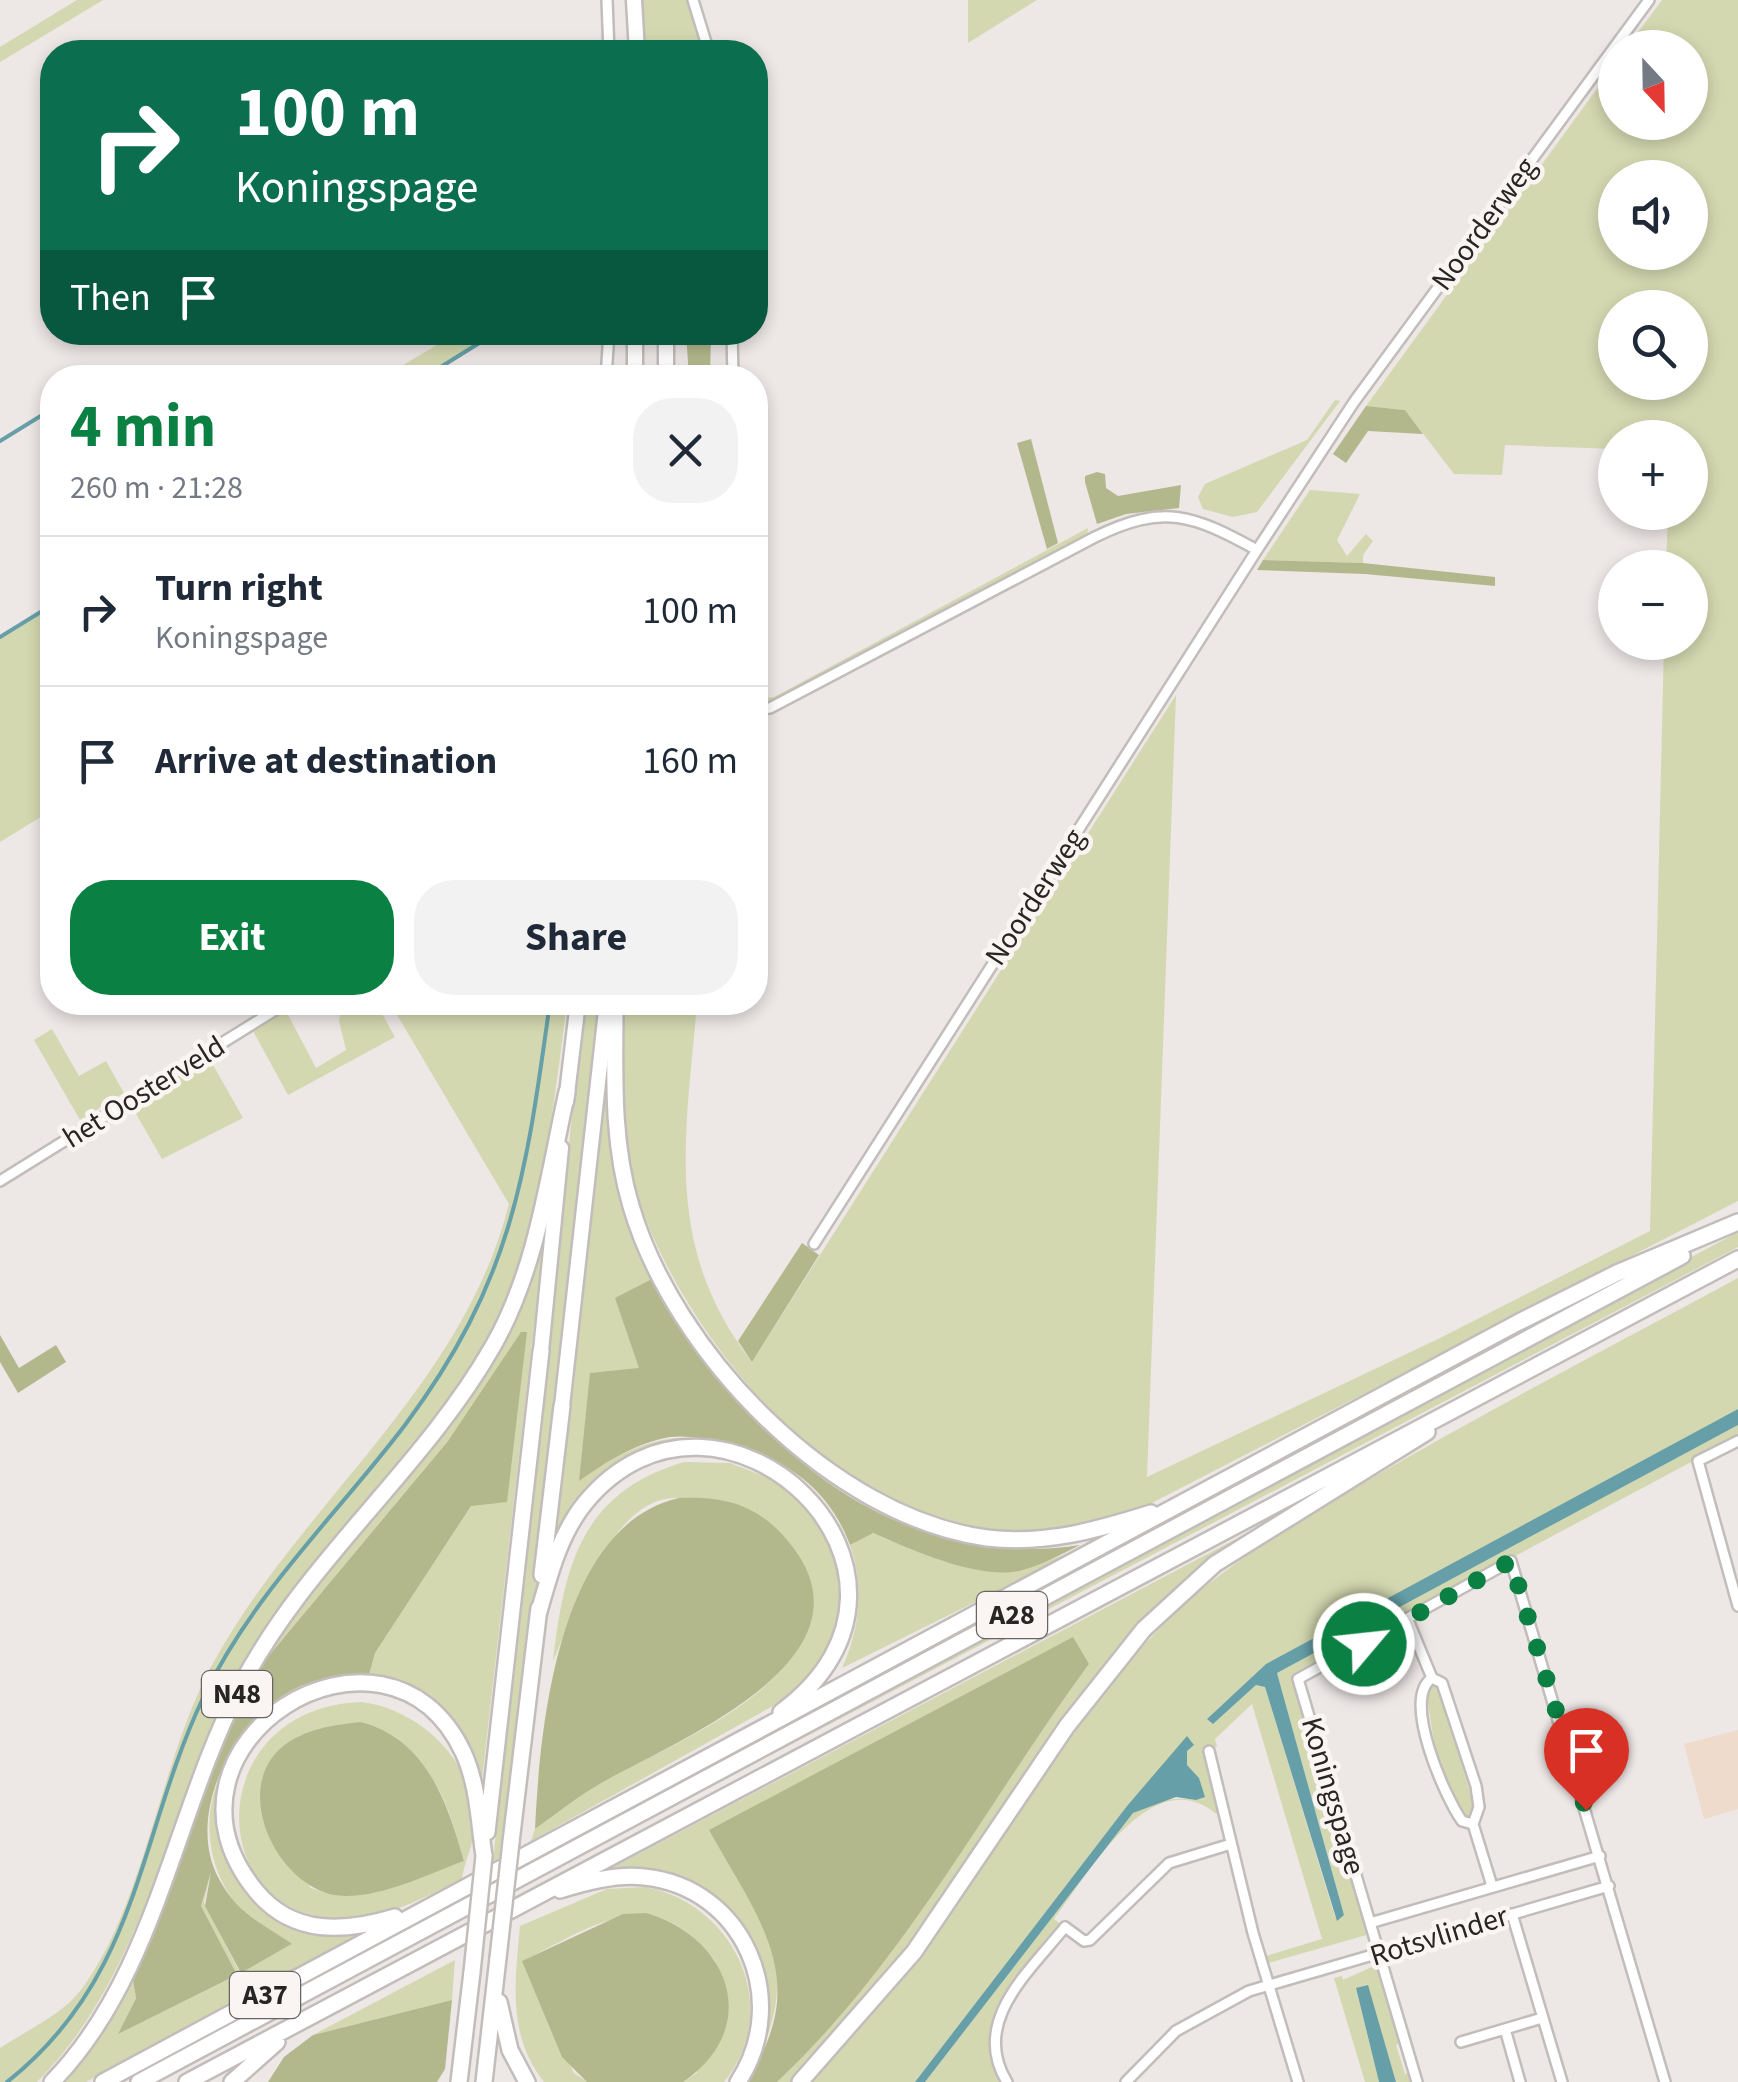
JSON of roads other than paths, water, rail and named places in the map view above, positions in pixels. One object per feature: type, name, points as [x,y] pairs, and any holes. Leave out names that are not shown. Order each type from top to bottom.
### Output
[{"type":"highway","points":[[634,0],[636,40]]},
{"type":"highway","name":"N48","points":[[484,1856],[576,1015]]},
{"type":"highway","points":[[484,2082],[609,1015]]},
{"type":"highway","name":"A28","points":[[612,1015],[617,1144],[646,1248],[694,1332],[787,1436],[846,1484],[886,1508],[931,1526],[976,1536],[1034,1540],[1072,1536],[1188,1501]]},
{"type":"highway","name":"N48","points":[[52,2082],[90,2036],[114,1993],[222,1725],[270,1636],[440,1423],[493,1346],[526,1270],[567,1092]]},
{"type":"highway","name":"A28","points":[[460,2082],[472,1972],[484,1856],[472,1774],[462,1750],[436,1715],[396,1690],[362,1684],[326,1686],[301,1694],[258,1725],[232,1768],[226,1814],[236,1858],[258,1894],[295,1921],[326,1929],[351,1928],[428,1907],[740,1741],[1534,1315],[1617,1273],[1738,1224]]},
{"type":"highway","name":"A28","points":[[286,2004],[1738,1224]]},
{"type":"highway","name":"A28","points":[[232,2082],[306,2019],[1738,1259]]},
{"type":"highway","name":"A28","points":[[800,2082],[914,1952],[1068,1726],[1144,1630],[1215,1564],[1498,1386]]},
{"type":"highway","points":[[538,1615],[570,1524],[585,1502],[621,1471],[670,1451],[699,1448],[731,1451],[782,1474],[822,1511],[836,1537],[846,1568],[848,1612],[829,1664],[813,1684],[740,1741]]},
{"type":"highway","name":"A28","points":[[518,1905],[574,1886],[622,1876],[672,1883],[709,1901],[740,1932],[758,1971],[760,2032],[738,2082]]},
{"type":"highway","name":"A37","points":[[102,2082],[428,1907]]},
{"type":"highway","points":[[496,1978],[510,2050],[526,2082]]},
{"type":"highway","name":"A37","points":[[138,2082],[286,2004]]},
{"type":"highway","name":"A37","points":[[187,2082],[306,2019]]},
{"type":"street","points":[[607,0],[609,40]]},
{"type":"street","points":[[693,0],[705,40]]},
{"type":"street","name":"Noorderweg","points":[[814,1244],[1354,402],[1648,0]]},
{"type":"street","points":[[768,708],[1141,517],[1196,519],[1257,550]]},
{"type":"street","name":"het Oosterveld","points":[[0,1180],[267,1015]]},
{"type":"street","points":[[1738,1442],[1698,1461],[1738,1606]]},
{"type":"street","name":"Koningspage","points":[[1417,2082],[1298,1679],[1511,1561],[1665,2082]]},
{"type":"street","points":[[1408,1620],[1432,1678],[1442,1684],[1470,1766],[1480,1807],[1473,1824],[1492,1886]]},
{"type":"street","points":[[1432,1678],[1423,1688],[1422,1708],[1433,1762],[1462,1821],[1473,1824]]},
{"type":"street","points":[[1210,1751],[1268,1986],[1298,2082]]},
{"type":"street","points":[[1007,2082],[996,2062],[992,2040],[999,2013],[1065,1927],[1084,1941],[1094,1938],[1169,1863],[1231,1844]]},
{"type":"street","points":[[1370,1923],[1600,1856]]},
{"type":"street","name":"Rotsvlinder","points":[[1126,2082],[1176,2032],[1223,2003],[1268,1986],[1609,1886]]},
{"type":"street","points":[[1512,1914],[1562,2082]]},
{"type":"street","points":[[1461,2042],[1542,2018]]},
{"type":"street","points":[[1504,2030],[1520,2082]]},
{"type":"water","points":[[1738,1409],[1738,1425],[1277,1673],[1344,1915],[1337,1921],[1265,1687],[1256,1685],[1213,1724],[1207,1719],[1266,1664]]},
{"type":"water","points":[[1187,1736],[1194,1745],[1187,1751],[1187,1765],[1199,1778],[1205,1797],[1176,1797],[1133,1813],[925,2082],[915,2082],[1127,1806]]},
{"type":"water","points":[[1368,1985],[1396,2082],[1379,2082],[1356,1988]]},
{"type":"waterway","points":[[444,365],[476,345]]},
{"type":"waterway","points":[[0,441],[40,416]]},
{"type":"waterway","points":[[0,637],[40,612]]},
{"type":"waterway","points":[[7,2082],[51,2041],[84,1997],[110,1951],[181,1750],[223,1660],[271,1589],[405,1425],[470,1322],[492,1273],[522,1174],[548,1015]]}]
